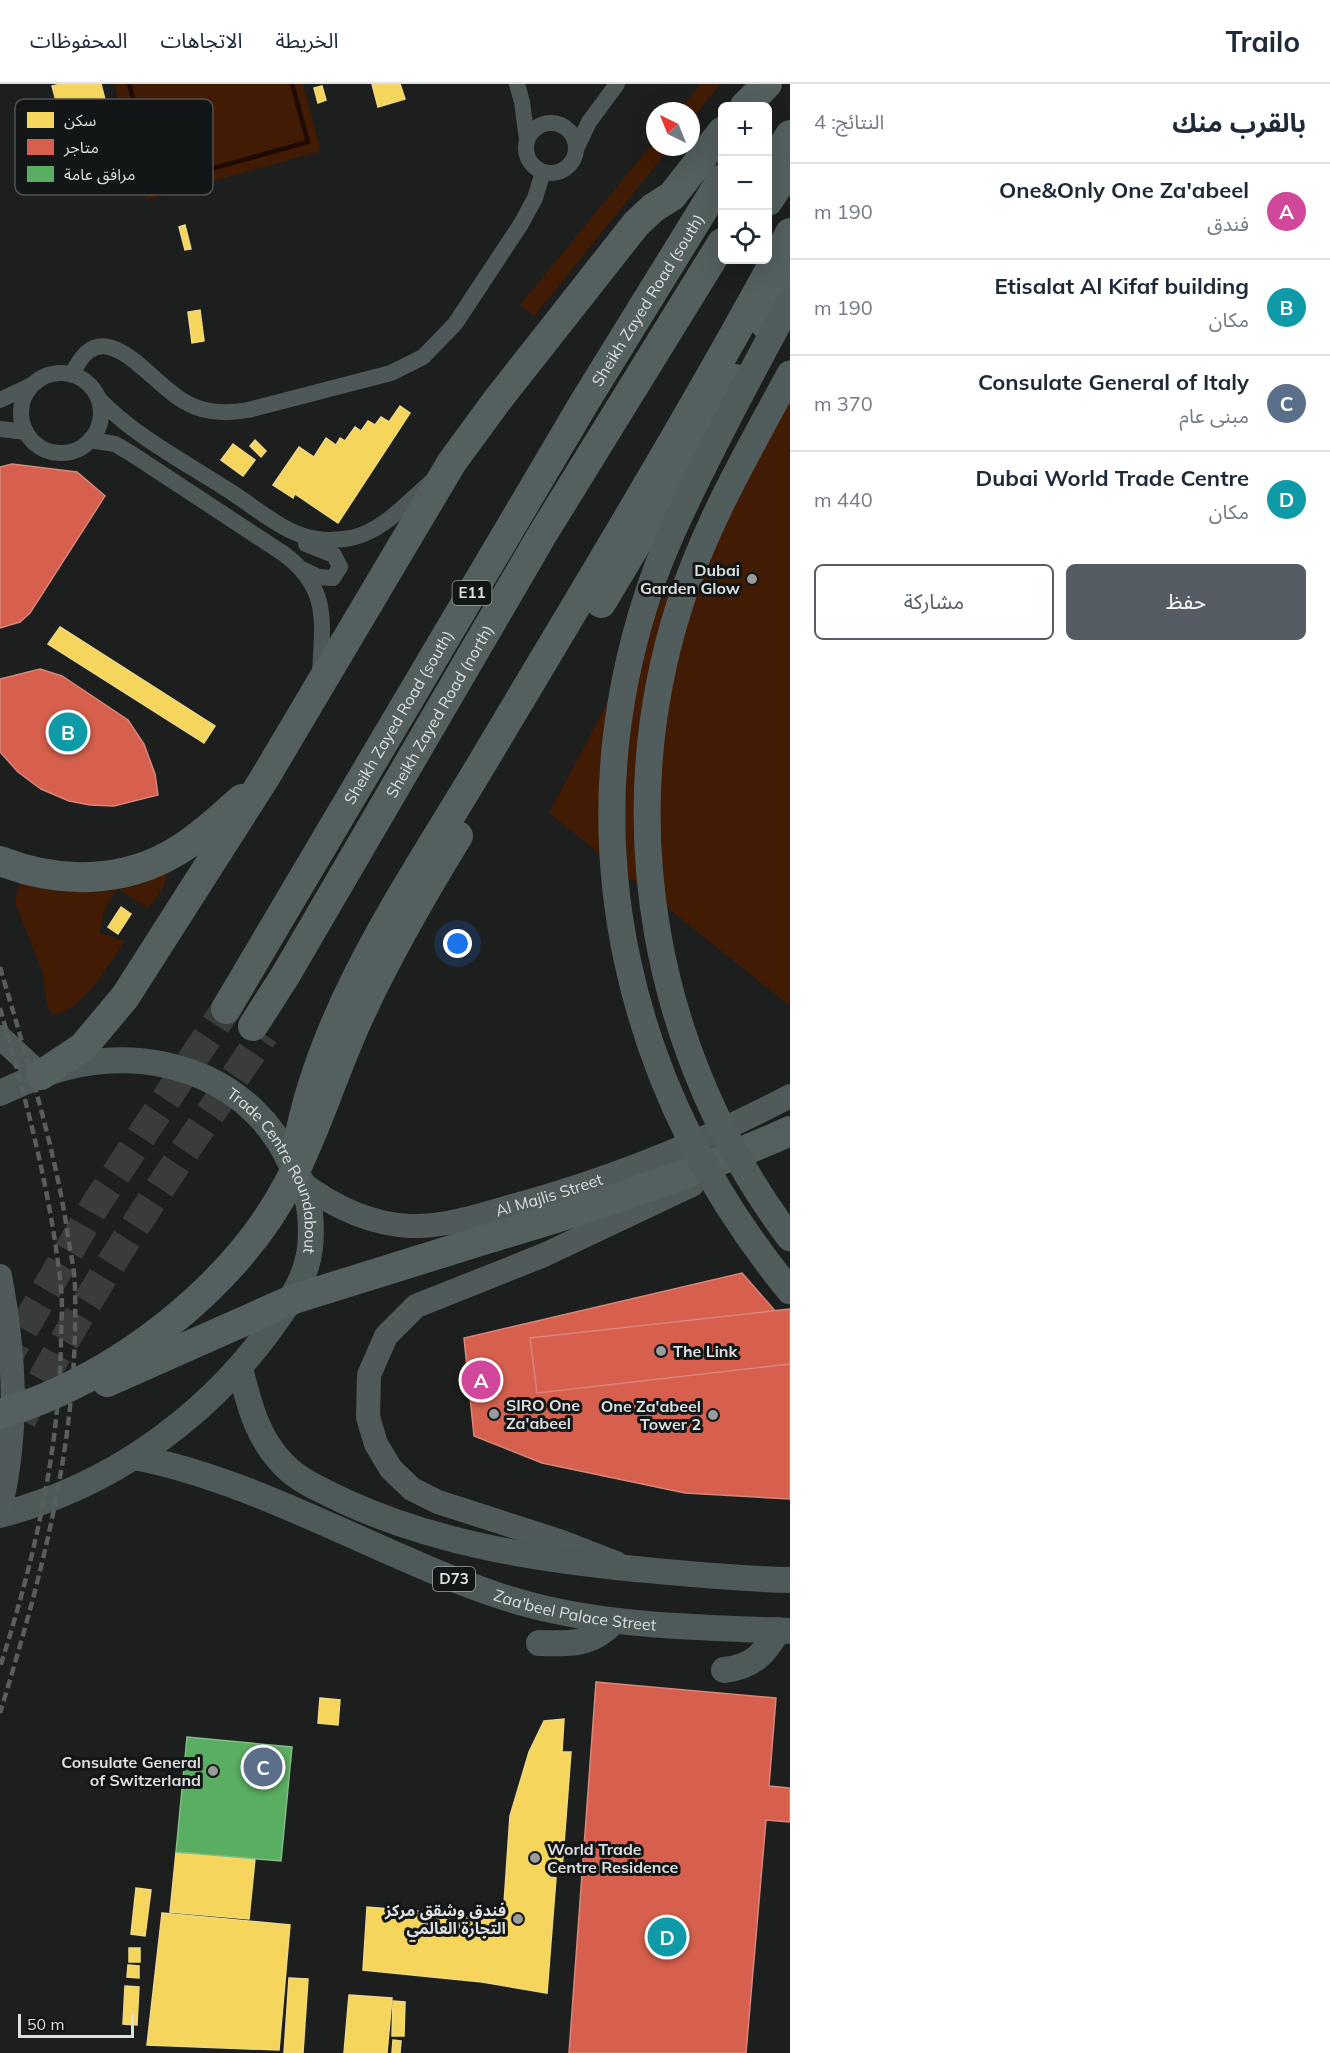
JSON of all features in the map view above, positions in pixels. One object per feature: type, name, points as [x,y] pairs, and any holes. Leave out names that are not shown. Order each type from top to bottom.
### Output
[{"type":"highway","points":[[749,102],[767,84]]},
{"type":"highway","points":[[765,102],[774,84]]},
{"type":"highway","points":[[772,164],[790,135]]},
{"type":"highway","points":[[41,1075],[83,1047],[125,997],[264,779],[453,462],[499,398],[636,224],[652,208],[672,196],[718,138]]},
{"type":"highway","points":[[772,195],[790,168]]},
{"type":"highway","name":"Sheikh Zayed Road (south)","points":[[226,1010],[584,403],[718,187]]},
{"type":"highway","points":[[298,1176],[304,1114],[319,1066],[360,972],[410,882],[697,400],[790,233]]},
{"type":"highway","name":"Sheikh Zayed Road (north)","points":[[718,251],[542,535],[285,976],[258,1030],[315,953],[578,508],[729,264]]},
{"type":"highway","points":[[10,1411],[76,1383],[153,1335],[199,1296],[260,1229],[300,1159],[340,1060],[383,966],[458,836],[667,495],[790,280]]},
{"type":"highway","points":[[790,302],[733,408],[660,558],[635,635],[626,675],[619,716],[613,797],[616,882],[623,944],[634,996],[653,1057],[681,1123],[719,1193],[741,1227],[790,1292]]},
{"type":"highway","points":[[790,374],[707,536],[680,604],[655,711],[646,824],[651,900],[657,938],[682,1036],[722,1130],[757,1192],[790,1238]]},
{"type":"highway","points":[[0,861],[33,872],[69,878],[89,878],[128,872],[162,859],[191,842],[264,779]]},
{"type":"highway","points":[[10,1411],[54,1401],[116,1378],[234,1323],[294,1299],[620,1198],[723,1160],[790,1131]]},
{"type":"main road","points":[[0,1037],[41,1075]]},
{"type":"main road","name":"Trade Centre Roundabout","points":[[0,1092],[41,1075],[79,1064],[128,1059],[183,1068],[232,1092],[254,1109],[272,1130],[298,1176],[311,1233],[305,1273],[291,1301],[240,1368],[178,1427],[135,1457],[61,1495],[0,1515]]},
{"type":"main road","name":"Al Majlis Street","points":[[298,1176],[340,1208],[384,1223],[410,1226],[449,1224],[566,1191],[639,1166],[790,1096]]},
{"type":"main road","points":[[629,1568],[567,1544],[438,1502],[418,1493],[401,1480],[383,1457],[371,1431],[366,1403],[369,1375],[378,1348],[394,1325],[416,1306],[544,1255],[636,1210],[790,1142]]},
{"type":"main road","points":[[0,1276],[11,1343],[14,1404],[9,1464],[0,1510]]},
{"type":"main road","name":"D73","points":[[240,1368],[250,1407],[266,1445],[284,1466],[307,1483],[379,1517],[476,1546],[554,1560],[715,1577],[790,1580]]},
{"type":"main road","name":"Zaa'beel Palace Street","points":[[135,1457],[218,1478],[453,1579],[558,1612],[612,1622],[784,1630]]},
{"type":"main road","points":[[321,1521],[332,1495]]},
{"type":"main road","points":[[539,1643],[586,1641],[603,1633],[612,1622]]},
{"type":"main road","points":[[724,1670],[742,1667],[759,1658],[784,1630]]},
{"type":"street","points":[[517,84],[522,102],[527,140],[526,152],[530,162],[543,172],[555,173],[565,168],[573,160],[576,149],[594,114],[617,84]]},
{"type":"street","points":[[522,102],[531,115],[543,124],[563,126],[594,114]]},
{"type":"street","points":[[527,140],[533,130],[543,124]]},
{"type":"street","points":[[563,126],[572,133],[576,149]]},
{"type":"street","points":[[72,375],[78,360],[86,350],[99,344],[107,345],[120,351],[183,401],[203,410],[225,413],[248,410],[391,373],[423,357],[455,324],[528,212],[543,172]]},
{"type":"street","points":[[0,400],[44,377],[58,374],[72,375],[82,380],[98,398],[135,429],[287,528],[305,544],[334,555],[340,567],[333,578],[318,577],[304,570],[284,554],[132,453],[115,444],[90,440]]},
{"type":"street","points":[[32,385],[24,398],[21,413],[26,432],[33,442],[46,451],[62,453],[78,449],[90,440],[100,420],[98,398]]},
{"type":"street","points":[[0,429],[26,432]]},
{"type":"street","points":[[287,528],[313,538],[327,540],[365,533],[394,513],[453,462]]},
{"type":"street","points":[[304,570],[317,592],[321,605],[320,683]]},
{"type":"shaded area","points":[[114,84],[303,84],[321,151],[213,181],[213,99],[118,99]]},
{"type":"shaded area","points":[[700,84],[720,84],[700,110],[700,102],[686,102]]},
{"type":"shaded area","points":[[646,151],[646,156],[664,156],[534,316],[520,305]]},
{"type":"shaded area","points":[[145,195],[164,195],[146,200]]},
{"type":"shaded area","points":[[790,358],[790,1006],[549,813]]},
{"type":"shaded area","points":[[171,864],[162,890],[148,908],[118,889],[114,894],[103,915],[100,933],[125,941],[85,996],[75,1005],[52,1015],[47,1004],[42,971],[15,902],[20,882]]},
{"type":"building: سكن","points":[[101,84],[105,99],[56,99],[52,86]]},
{"type":"building: سكن","points":[[372,84],[400,84],[405,99],[378,107]]},
{"type":"building: سكن","points":[[322,86],[326,100],[318,103],[314,88]]},
{"type":"building: سكن","points":[[185,225],[191,249],[185,250],[179,227]]},
{"type":"building: سكن","points":[[200,310],[204,341],[192,343],[188,312]]},
{"type":"building: سكن","points":[[400,406],[410,413],[338,523],[295,494],[293,498],[273,485],[299,447],[314,457],[326,438],[336,445],[340,438],[345,441],[355,427],[361,431],[368,421],[375,425],[381,417],[389,422]]},
{"type":"building: سكن","points":[[255,440],[266,451],[261,457],[250,446]]},
{"type":"building: سكن","points":[[233,444],[255,460],[243,476],[221,460]]},
{"type":"building: سكن","points":[[60,627],[215,726],[204,743],[48,644]]},
{"type":"building: سكن","points":[[121,907],[131,914],[118,934],[108,927]]},
{"type":"building: سكن","name":"One Za'abeel Tower 2","points":[[772,1366],[781,1450],[654,1464],[645,1380]]},
{"type":"building: سكن","points":[[320,1698],[340,1700],[338,1725],[318,1723]]},
{"type":"building: سكن","name":"World Trade Centre Residence","points":[[564,1719],[562,1752],[571,1752],[562,1870],[550,1869],[549,1877],[556,1878],[547,1993],[482,1982],[363,1970],[367,1907],[503,1918],[510,1816],[529,1752],[544,1721]]},
{"type":"building: سكن","points":[[176,1852],[255,1859],[249,1919],[170,1912]]},
{"type":"building: سكن","points":[[136,1888],[151,1890],[145,1936],[131,1934]]},
{"type":"building: سكن","points":[[162,1913],[290,1925],[279,2050],[147,2045]]},
{"type":"building: سكن","points":[[129,1948],[140,1948],[140,1962],[129,1962]]},
{"type":"building: سكن","points":[[128,1965],[139,1966],[139,1978],[127,1977]]},
{"type":"building: سكن","points":[[289,1978],[308,1979],[303,2053],[284,2053]]},
{"type":"building: سكن","points":[[125,1986],[139,1987],[137,2025],[123,2024]]},
{"type":"building: سكن","points":[[349,1995],[392,1998],[387,2053],[344,2053]]},
{"type":"building: سكن","points":[[393,2001],[405,2002],[404,2036],[392,2036]]},
{"type":"building: سكن","points":[[393,2040],[401,2041],[400,2053],[392,2053]]},
{"type":"building: متاجر","points":[[12,464],[77,472],[105,496],[30,613],[20,622],[0,628],[0,467]]},
{"type":"building: متاجر","points":[[40,669],[62,676],[128,720],[144,744],[155,774],[158,795],[114,806],[90,805],[69,801],[41,789],[18,772],[0,752],[0,679]]},
{"type":"building: متاجر","points":[[742,1273],[790,1328],[790,1499],[685,1493],[542,1463],[474,1436],[464,1338]]},
{"type":"building: متاجر","name":"The Link","points":[[790,1309],[790,1364],[537,1393],[530,1338]]},
{"type":"building: متاجر","points":[[596,1682],[776,1698],[769,1786],[790,1788],[790,1822],[766,1820],[746,2053],[569,2053]]},
{"type":"building: مرافق عامة","points":[[187,1737],[292,1747],[281,1861],[176,1852]]},
{"type":"waterway","points":[[129,84],[133,99]]},
{"type":"waterway","points":[[213,168],[308,142],[292,84]]},
{"type":"tunnel","points":[[1,1368],[96,1204],[226,1009]]},
{"type":"tunnel","points":[[21,1420],[106,1271],[264,1034]]},
{"type":"railway","points":[[0,967],[38,1097],[54,1163],[67,1229],[75,1288],[75,1343],[71,1397],[55,1504],[44,1556],[0,1713]]},
{"type":"railway","points":[[0,1008],[44,1181],[57,1252],[62,1308],[59,1383],[50,1466],[34,1547],[0,1667]]},
{"type":"place","name":"Dubai Garden Glow","points":[[752,579]]},
{"type":"place","name":"Etisalat Al Kifaf building","points":[[68,732]]},
{"type":"place","name":"The Link","points":[[661,1351]]},
{"type":"place","name":"One&Only One Za'abeel","points":[[481,1380]]},
{"type":"place","name":"SIRO One Za'abeel","points":[[494,1414]]},
{"type":"place","name":"One Za'abeel Tower 2","points":[[713,1415]]},
{"type":"place","name":"Consulate General of Italy","points":[[263,1767]]},
{"type":"place","name":"Consulate General of Switzerland","points":[[213,1771]]},
{"type":"place","name":"World Trade Centre Residence","points":[[535,1858]]},
{"type":"place","name":"فندق وشقق مركز التجارة العالمي","points":[[518,1919]]},
{"type":"place","name":"Dubai World Trade Centre","points":[[667,1937]]}]
